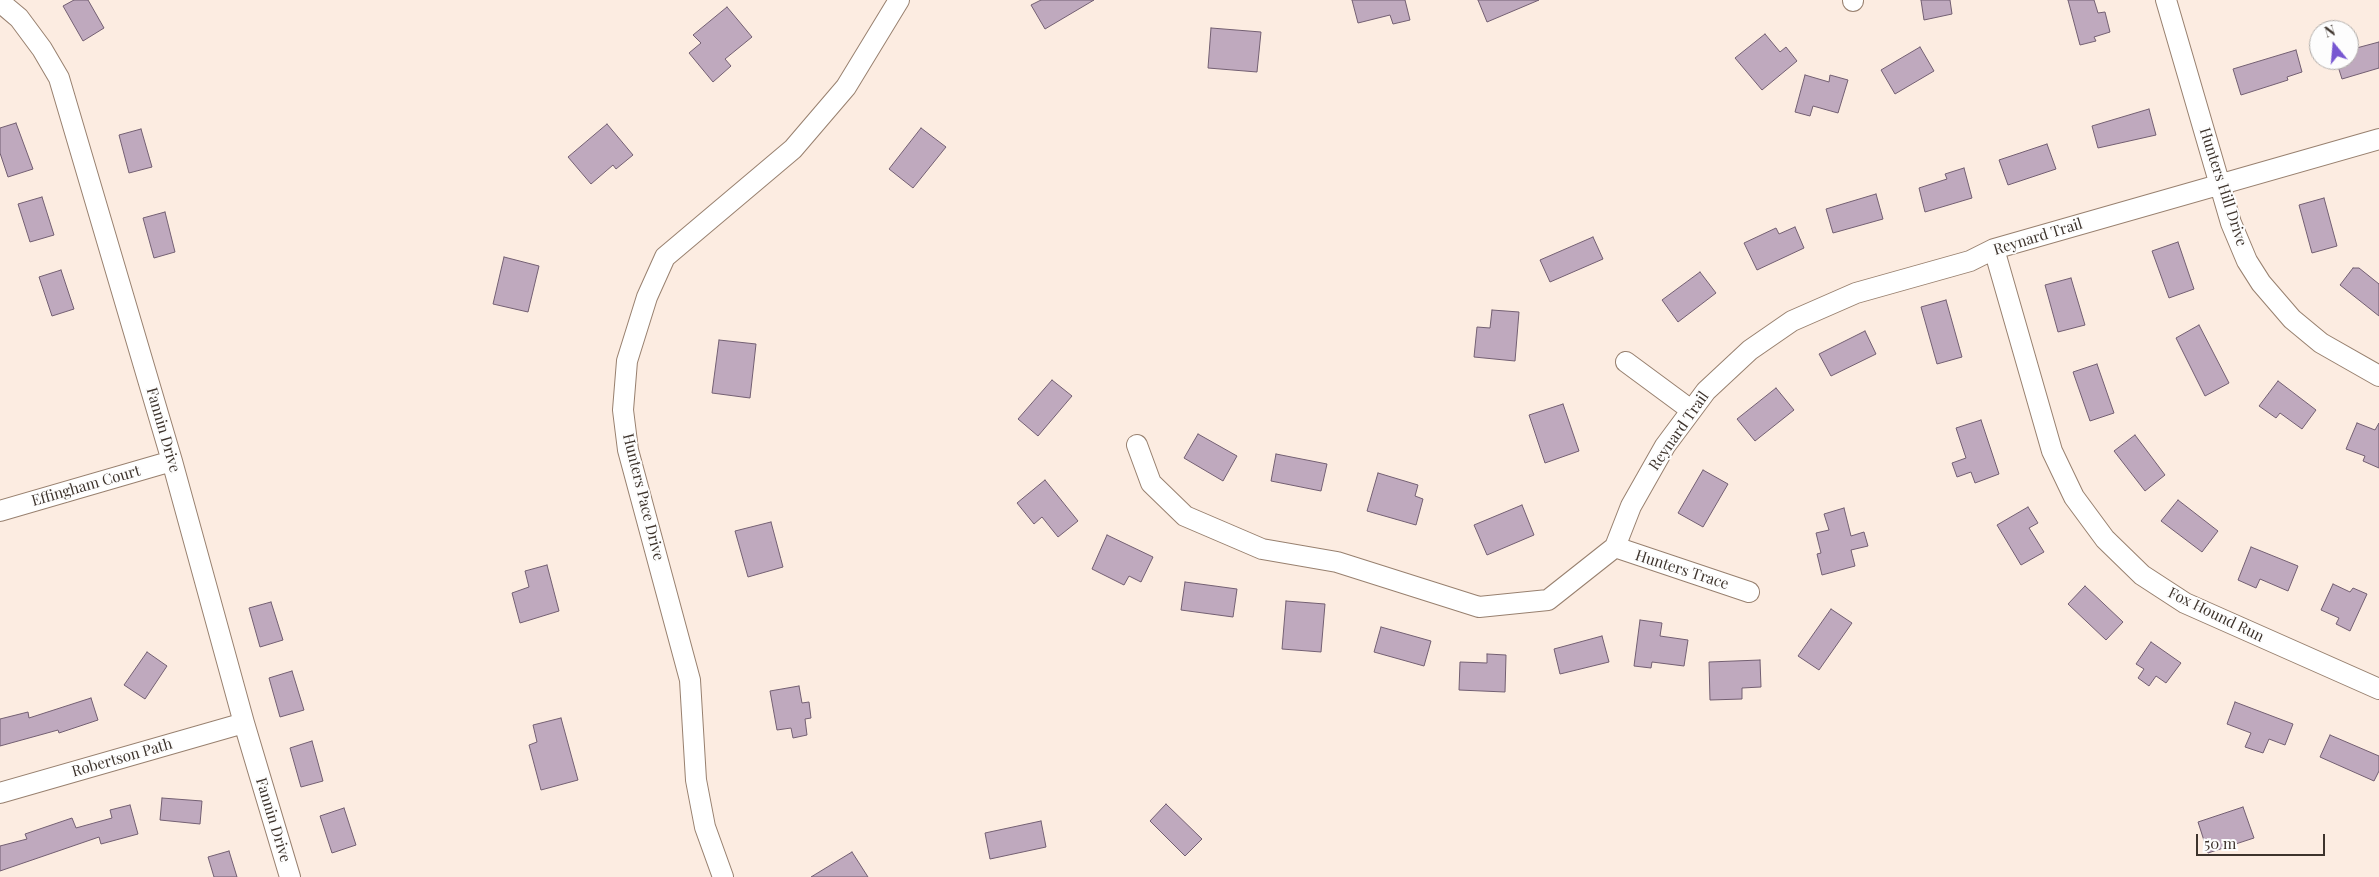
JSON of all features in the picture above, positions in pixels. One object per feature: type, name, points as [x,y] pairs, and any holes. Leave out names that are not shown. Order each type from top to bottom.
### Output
[{"type":"street","name":"Hunters Pace Drive","points":[[722,877],[705,827],[696,780],[690,680],[628,450],[623,410],[627,361],[648,297],[665,257],[793,149],[846,87],[899,0]]},
{"type":"street","name":"Hunters Hill Drive","points":[[2166,0],[2231,223],[2247,260],[2261,283],[2292,319],[2321,343],[2379,376]]},
{"type":"street","name":"Fannin Drive","points":[[0,2],[18,18],[42,49],[59,78],[172,461],[244,723],[290,877]]},
{"type":"street","name":"Reynard Trail","points":[[1615,548],[1631,506],[1665,446],[1691,410],[1706,391],[1750,350],[1792,321],[1856,293],[1970,261],[1994,249],[2379,138]]},
{"type":"street","name":"Fox Hound Run","points":[[1994,249],[2052,451],[2074,497],[2105,539],[2142,575],[2185,603],[2379,689]]},
{"type":"street","points":[[1626,362],[1691,410]]},
{"type":"street","points":[[1137,445],[1151,483],[1186,516],[1262,549],[1337,562],[1479,607],[1548,600],[1615,548]]},
{"type":"street","name":"Effingham Court","points":[[0,511],[172,461]]},
{"type":"street","name":"Hunters Trace","points":[[1615,548],[1749,592]]},
{"type":"street","name":"Robertson Path","points":[[0,793],[244,723]]},
{"type":"building","points":[[74,0],[88,0],[104,28],[83,41],[63,6]]},
{"type":"building","points":[[1041,0],[1094,0],[1045,29],[1031,5]]},
{"type":"building","points":[[1352,0],[1405,0],[1410,20],[1393,24],[1390,15],[1358,23]]},
{"type":"building","points":[[1478,0],[1539,0],[1487,22]]},
{"type":"building","points":[[1921,0],[1950,0],[1952,14],[1924,20]]},
{"type":"building","points":[[2068,0],[2094,0],[2098,13],[2105,12],[2110,32],[2094,37],[2096,41],[2080,45]]},
{"type":"building","points":[[727,7],[752,37],[725,59],[731,66],[713,82],[689,53],[701,43],[693,35]]},
{"type":"building","points":[[1211,28],[1261,32],[1257,72],[1208,68]]},
{"type":"building","points":[[1765,34],[1780,52],[1786,47],[1797,61],[1762,90],[1735,58]]},
{"type":"building","points":[[2379,42],[2379,68],[2342,79],[2339,70],[2359,70],[2359,47]]},
{"type":"building","points":[[1920,47],[1934,71],[1895,94],[1881,70]]},
{"type":"building","points":[[2296,50],[2302,72],[2287,77],[2288,80],[2241,95],[2233,69]]},
{"type":"building","points":[[1805,75],[1829,82],[1830,75],[1848,80],[1838,113],[1813,106],[1810,116],[1795,112]]},
{"type":"building","points":[[2149,109],[2156,135],[2098,148],[2092,126]]},
{"type":"building","points":[[16,123],[33,169],[8,177],[0,153],[0,128]]},
{"type":"building","points":[[607,124],[633,155],[616,169],[613,165],[591,184],[568,157]]},
{"type":"building","points":[[921,128],[946,147],[913,188],[889,169]]},
{"type":"building","points":[[141,129],[152,167],[129,173],[119,135]]},
{"type":"building","points":[[2047,144],[2056,169],[2008,185],[1999,160]]},
{"type":"building","points":[[1964,168],[1972,198],[1925,212],[1919,188],[1947,179],[1945,174]]},
{"type":"building","points":[[1876,194],[1883,219],[1833,233],[1826,209]]},
{"type":"building","points":[[42,197],[54,235],[30,242],[18,204]]},
{"type":"building","points":[[2324,198],[2337,246],[2312,253],[2299,205]]},
{"type":"building","points":[[165,212],[175,252],[154,258],[143,218]]},
{"type":"building","points":[[1795,227],[1804,248],[1757,270],[1744,243],[1776,228],[1779,234]]},
{"type":"building","points":[[1593,237],[1603,259],[1550,282],[1540,260]]},
{"type":"building","points":[[2178,242],[2194,289],[2169,298],[2152,251]]},
{"type":"building","points":[[504,257],[539,266],[528,312],[493,304]]},
{"type":"building","points":[[2353,268],[2359,268],[2379,284],[2379,316],[2340,285]]},
{"type":"building","points":[[61,270],[74,309],[52,316],[39,277]]},
{"type":"building","points":[[1700,272],[1716,293],[1678,322],[1662,300]]},
{"type":"building","points":[[2071,278],[2085,325],[2058,332],[2045,285]]},
{"type":"building","points":[[1946,300],[1962,357],[1937,364],[1921,307]]},
{"type":"building","points":[[1492,310],[1519,312],[1515,361],[1474,357],[1477,327],[1490,328]]},
{"type":"building","points":[[2199,325],[2229,383],[2205,396],[2176,338]]},
{"type":"building","points":[[1865,331],[1876,354],[1831,376],[1819,354]]},
{"type":"building","points":[[719,340],[756,344],[750,398],[712,393]]},
{"type":"building","points":[[2097,364],[2114,413],[2090,421],[2073,372]]},
{"type":"building","points":[[1052,380],[1072,396],[1038,436],[1018,419]]},
{"type":"building","points":[[2278,381],[2316,410],[2302,429],[2280,413],[2276,418],[2259,406]]},
{"type":"building","points":[[1776,388],[1794,410],[1755,441],[1737,419]]},
{"type":"building","points":[[1563,404],[1579,451],[1545,463],[1529,415]]},
{"type":"building","points":[[1981,420],[1999,474],[1975,483],[1971,472],[1957,477],[1952,463],[1966,458],[1956,428]]},
{"type":"building","points":[[2357,423],[2375,430],[2379,423],[2379,468],[2363,461],[2365,456],[2346,449]]},
{"type":"building","points":[[1198,434],[1237,456],[1223,481],[1184,458]]},
{"type":"building","points":[[2135,435],[2165,475],[2145,491],[2114,451]]},
{"type":"building","points":[[1276,454],[1327,464],[1321,491],[1271,481]]},
{"type":"building","points":[[1703,470],[1728,484],[1703,527],[1678,513]]},
{"type":"building","points":[[1378,473],[1418,485],[1415,496],[1423,499],[1416,525],[1367,511]]},
{"type":"building","points":[[1045,480],[1078,521],[1058,537],[1042,517],[1034,524],[1017,503]]},
{"type":"building","points":[[2178,500],[2218,531],[2202,552],[2161,521]]},
{"type":"building","points":[[1522,505],[1534,535],[1487,555],[1474,525]]},
{"type":"building","points":[[2028,507],[2038,523],[2029,528],[2044,552],[2021,565],[1997,525]]},
{"type":"building","points":[[1844,508],[1851,536],[1864,532],[1868,546],[1851,550],[1855,566],[1822,575],[1817,554],[1821,553],[1816,533],[1829,530],[1824,514]]},
{"type":"building","points":[[771,522],[783,567],[748,577],[735,531]]},
{"type":"building","points":[[1107,535],[1153,557],[1141,582],[1129,576],[1124,585],[1092,569]]},
{"type":"building","points":[[2251,547],[2298,566],[2288,591],[2260,579],[2256,588],[2238,580]]},
{"type":"building","points":[[547,565],[559,611],[520,623],[512,593],[529,587],[525,571]]},
{"type":"building","points":[[1185,582],[1237,589],[1233,617],[1181,610]]},
{"type":"building","points":[[2333,584],[2350,592],[2353,588],[2367,594],[2350,631],[2336,624],[2339,618],[2321,610]]},
{"type":"building","points":[[2085,586],[2123,622],[2106,640],[2068,604]]},
{"type":"building","points":[[1286,601],[1325,604],[1321,652],[1282,649]]},
{"type":"building","points":[[271,602],[283,640],[260,647],[249,608]]},
{"type":"building","points":[[1831,609],[1852,623],[1819,670],[1798,656]]},
{"type":"building","points":[[1640,620],[1662,623],[1660,636],[1688,640],[1684,666],[1652,662],[1651,668],[1634,666]]},
{"type":"building","points":[[1381,627],[1431,641],[1424,666],[1374,652]]},
{"type":"building","points":[[1602,636],[1609,662],[1560,674],[1554,649]]},
{"type":"building","points":[[2151,642],[2181,663],[2166,683],[2156,676],[2149,686],[2138,678],[2144,669],[2136,664]]},
{"type":"building","points":[[147,652],[167,666],[145,699],[124,685]]},
{"type":"building","points":[[1487,654],[1506,655],[1505,692],[1459,690],[1460,662],[1487,663]]},
{"type":"building","points":[[1760,660],[1761,687],[1742,688],[1742,699],[1710,700],[1709,662]]},
{"type":"building","points":[[292,671],[304,710],[280,717],[269,678]]},
{"type":"building","points":[[799,686],[802,703],[809,702],[811,718],[805,719],[807,735],[793,738],[791,728],[777,730],[770,691]]},
{"type":"building","points":[[91,698],[98,720],[59,733],[58,730],[0,746],[0,719],[28,712],[29,718]]},
{"type":"building","points":[[2235,702],[2293,724],[2285,745],[2269,739],[2263,753],[2245,747],[2251,733],[2227,724]]},
{"type":"building","points":[[561,718],[578,780],[541,790],[529,745],[537,742],[533,725]]},
{"type":"building","points":[[2330,735],[2379,756],[2379,771],[2374,781],[2320,757]]},
{"type":"building","points":[[312,741],[323,781],[301,787],[290,748]]},
{"type":"building","points":[[162,798],[202,801],[200,824],[160,820]]},
{"type":"building","points":[[1166,804],[1202,839],[1185,856],[1150,821]]},
{"type":"building","points":[[130,805],[138,834],[101,844],[99,837],[0,871],[0,846],[27,839],[25,834],[72,818],[76,828],[112,818],[110,810]]},
{"type":"building","points":[[2243,807],[2254,838],[2208,853],[2198,822]]},
{"type":"building","points":[[344,808],[356,845],[332,853],[320,816]]},
{"type":"building","points":[[1041,821],[1046,847],[990,859],[985,833]]},
{"type":"building","points":[[229,851],[237,877],[214,877],[208,857]]},
{"type":"building","points":[[852,852],[868,877],[811,877]]}]
